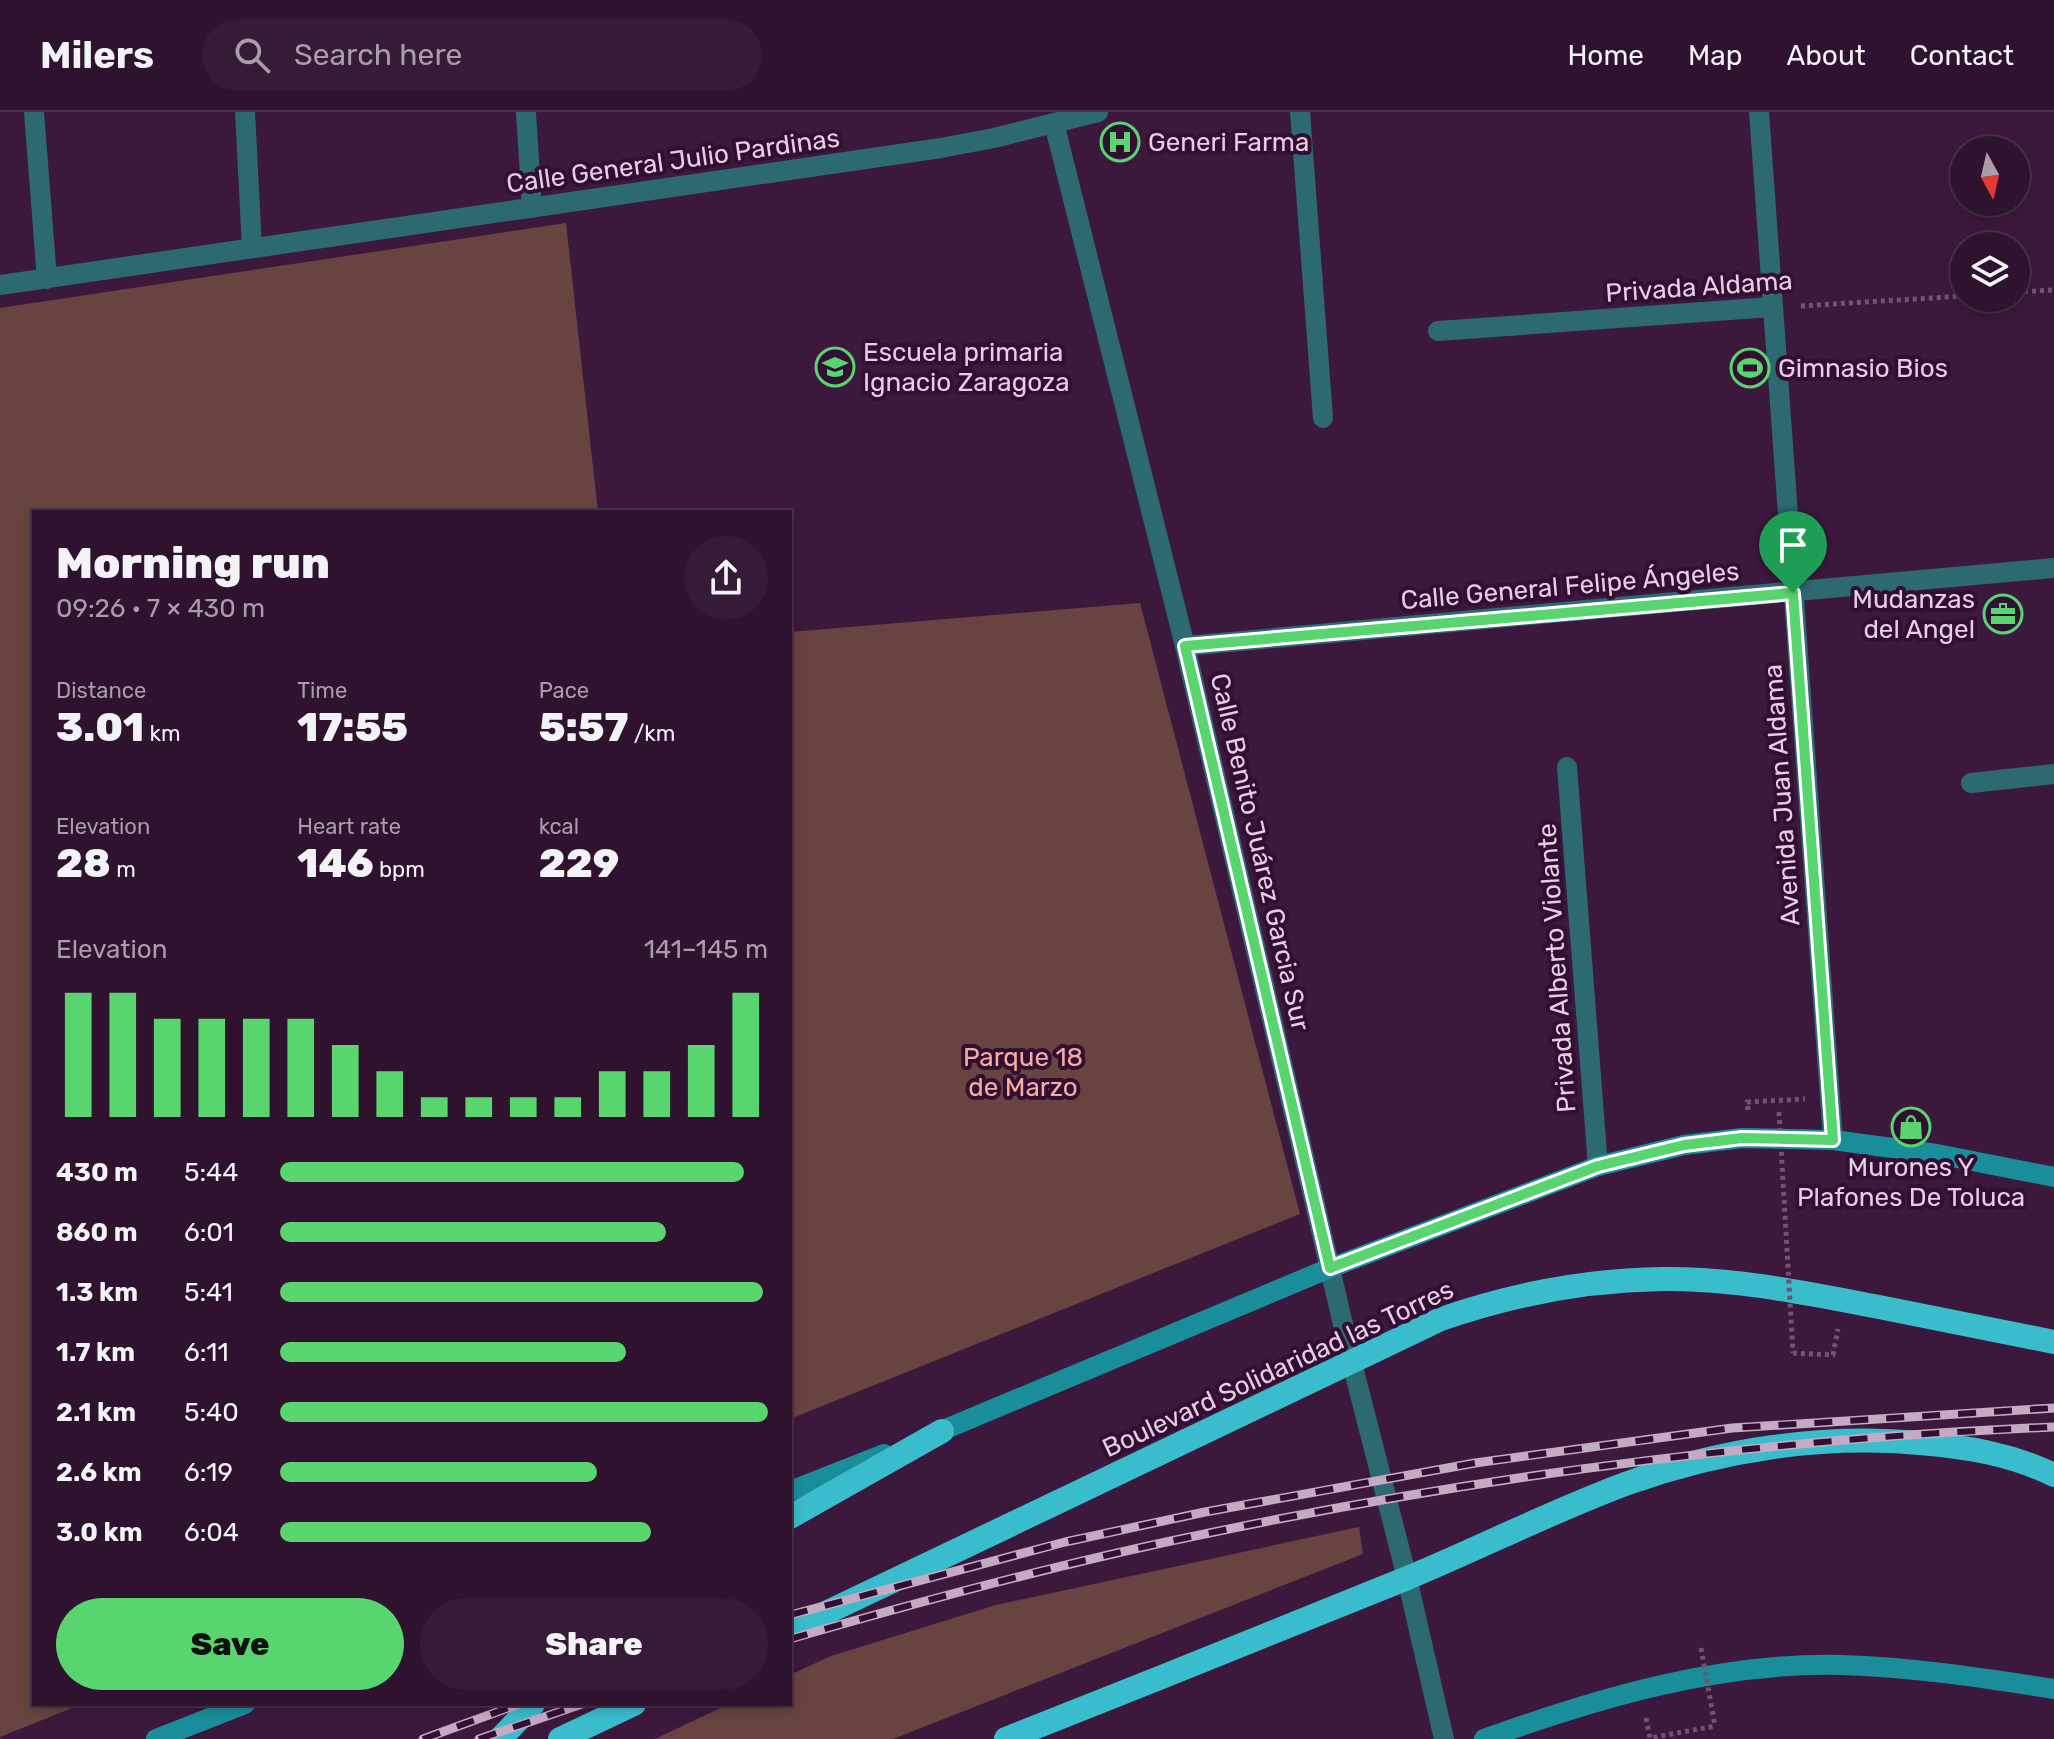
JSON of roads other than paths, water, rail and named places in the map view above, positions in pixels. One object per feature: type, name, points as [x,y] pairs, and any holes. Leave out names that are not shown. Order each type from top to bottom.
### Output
[{"type":"highway","name":"Boulevard Solidaridad las Torres","points":[[792,1629],[1441,1319],[1493,1301],[1548,1289],[1604,1282],[1664,1279],[1736,1283],[1844,1300],[2054,1342]]},
{"type":"highway","points":[[792,1516],[942,1431]]},
{"type":"highway","points":[[1006,1739],[1407,1578],[1628,1483],[1697,1462],[1760,1448],[1825,1442],[1928,1444],[1975,1448],[2030,1463],[2054,1475]]},
{"type":"highway","points":[[500,1739],[531,1706]]},
{"type":"highway","points":[[560,1739],[630,1706]]},
{"type":"main road","points":[[792,1490],[942,1431],[1330,1268],[1598,1166],[1684,1145],[1742,1138],[1833,1140],[1937,1154],[2054,1177]]},
{"type":"main road","points":[[1484,1739],[1558,1712],[1641,1689],[1761,1669],[1855,1666],[1949,1673],[2054,1689]]},
{"type":"main road","points":[[156,1739],[240,1706]]},
{"type":"street","points":[[34,112],[47,279]]},
{"type":"street","points":[[245,112],[252,248]]},
{"type":"street","points":[[526,112],[532,208]]},
{"type":"street","name":"Calle General Julio Pardinas","points":[[0,285],[941,148],[1098,112]]},
{"type":"street","points":[[1300,112],[1323,418]]},
{"type":"street","name":"Avenida Juan Aldama","points":[[1759,112],[1833,1140]]},
{"type":"street","name":"Calle Benito Juárez Garcia Sur","points":[[1054,123],[1185,646],[1352,1363],[1444,1739]]},
{"type":"street","name":"Privada Aldama","points":[[1438,331],[1772,307]]},
{"type":"street","name":"Calle General Felipe Ángeles","points":[[1185,646],[2054,568]]},
{"type":"street","name":"Privada Alberto Violante","points":[[1567,767],[1598,1166]]},
{"type":"street","points":[[1971,783],[2054,774]]},
{"type":"railway","points":[[792,1614],[1065,1542],[1205,1512],[1475,1463],[1732,1428],[2054,1408]]},
{"type":"railway","points":[[792,1638],[1089,1559],[1404,1496],[1728,1451],[2054,1427]]},
{"type":"railway","points":[[423,1739],[514,1706]]},
{"type":"railway","points":[[479,1739],[576,1706]]},
{"type":"place","name":"Generi Farma","points":[[1120,142]]},
{"type":"place","name":"Escuela primaria Ignacio Zaragoza","points":[[835,367]]},
{"type":"place","name":"Gimnasio Bios","points":[[1750,368]]},
{"type":"place","name":"Mudanzas del Angel","points":[[2003,614]]},
{"type":"place","name":"Murones Y Plafones De Toluca","points":[[1911,1127]]},
{"type":"park label","name":"Parque 18 de Marzo","points":[[1023,1072]]}]
